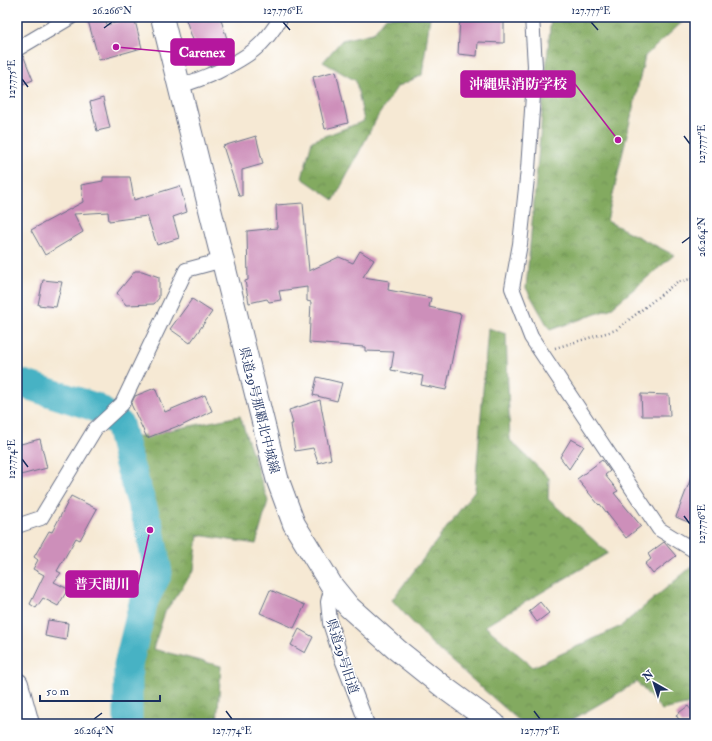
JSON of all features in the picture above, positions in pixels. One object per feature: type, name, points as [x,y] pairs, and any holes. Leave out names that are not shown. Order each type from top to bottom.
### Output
[{"type":"main road","name":"県道29号那覇北中城線","points":[[162,17],[277,478],[294,524],[332,586],[349,607],[396,649],[446,689],[494,724]]},
{"type":"main road","points":[[17,684],[28,724]]},
{"type":"street","points":[[17,49],[71,17]]},
{"type":"street","points":[[179,85],[192,83],[240,61],[256,50],[270,36],[281,17]]},
{"type":"street","points":[[532,17],[535,66],[528,169],[520,244],[512,288],[531,337],[659,529],[695,550]]},
{"type":"street","points":[[17,526],[41,518],[95,429],[122,404],[186,270],[223,260]]},
{"type":"street","name":"県道29号旧道","points":[[332,586],[328,602],[330,623],[340,654],[367,724]]},
{"type":"path","points":[[541,352],[616,330],[677,282],[691,279],[695,280]]},
{"type":"green space","points":[[386,17],[430,17],[422,75],[397,87],[378,116],[334,200],[302,178],[312,141],[364,121],[356,81],[323,62],[342,40],[373,33]]},
{"type":"green space","points":[[551,17],[688,17],[645,56],[607,221],[674,255],[610,309],[550,330],[526,288]]},
{"type":"green space","points":[[488,328],[506,334],[510,440],[549,478],[548,499],[608,553],[485,626],[533,667],[621,626],[695,564],[695,703],[662,710],[637,682],[565,724],[523,724],[433,645],[392,600],[475,490]]},
{"type":"green space","points":[[240,416],[268,501],[256,544],[198,535],[194,570],[165,612],[153,649],[221,666],[217,724],[121,724],[134,644],[138,607],[162,575],[158,534],[137,482],[130,438]]},
{"type":"building","points":[[87,17],[105,17],[107,25],[134,17],[142,48],[99,60]]},
{"type":"building","points":[[185,17],[220,17],[229,45],[215,50],[219,61],[209,66],[200,44],[195,46]]},
{"type":"building","points":[[460,17],[504,18],[504,43],[478,42],[477,56],[458,54]]},
{"type":"building","points":[[23,55],[33,80],[17,86],[17,57]]},
{"type":"building","points":[[336,71],[348,123],[325,129],[313,77]]},
{"type":"building","points":[[103,98],[110,128],[97,131],[90,102]]},
{"type":"building","points":[[256,136],[263,164],[242,170],[242,196],[239,196],[223,146]]},
{"type":"building","points":[[103,177],[130,177],[134,200],[180,186],[187,212],[173,217],[179,238],[157,245],[147,216],[109,221],[108,212],[74,214],[83,232],[45,255],[31,230],[83,202],[81,185],[103,181]]},
{"type":"building","points":[[303,203],[309,271],[339,257],[353,263],[360,251],[374,260],[363,277],[389,281],[388,290],[431,298],[429,307],[461,314],[446,390],[421,385],[423,376],[391,370],[394,352],[365,351],[365,347],[309,343],[311,302],[307,301],[307,287],[279,291],[281,300],[269,302],[267,299],[249,303],[245,281],[248,280],[247,231],[277,228],[276,205]]},
{"type":"building","points":[[135,271],[142,271],[159,277],[159,298],[154,304],[126,305],[117,293]]},
{"type":"building","points":[[43,280],[62,282],[56,307],[38,305]]},
{"type":"building","points":[[192,299],[212,312],[190,343],[170,329]]},
{"type":"building","points":[[317,377],[342,383],[337,401],[313,395]]},
{"type":"building","points":[[155,388],[165,412],[205,395],[212,411],[179,427],[178,426],[147,438],[131,404],[135,396]]},
{"type":"building","points":[[641,394],[669,395],[670,416],[642,416]]},
{"type":"building","points":[[320,400],[331,459],[318,463],[313,448],[295,451],[291,424],[293,424],[289,410]]},
{"type":"building","points":[[40,439],[47,468],[17,476],[17,445]]},
{"type":"building","points":[[571,439],[584,446],[569,469],[560,457]]},
{"type":"building","points":[[602,460],[610,471],[605,475],[618,491],[614,493],[641,526],[626,538],[600,504],[599,505],[577,479]]},
{"type":"building","points":[[695,470],[695,525],[676,517]]},
{"type":"building","points":[[71,496],[97,509],[80,540],[76,538],[57,571],[61,573],[54,582],[68,589],[58,606],[43,598],[36,608],[30,604],[44,575],[33,569],[38,560],[34,557],[49,531],[52,532]]},
{"type":"building","points":[[664,542],[676,556],[653,574],[645,564],[651,559],[648,554]]},
{"type":"building","points":[[270,590],[305,605],[294,628],[260,613]]},
{"type":"building","points":[[540,602],[549,613],[537,622],[529,611]]},
{"type":"building","points":[[48,620],[68,623],[66,640],[45,636]]},
{"type":"building","points":[[299,629],[313,637],[305,653],[291,645]]},
{"type":"building","points":[[688,706],[695,715],[695,724],[682,724],[676,715]]},
{"type":"waterway","points":[[17,382],[95,407],[119,424],[129,464],[150,530],[158,573],[144,600],[128,665],[128,724]]},
{"type":"place","name":"Carenex","points":[[116,47]]},
{"type":"place","name":"沖縄県消防学校","points":[[618,140]]},
{"type":"place","name":"普天間川","points":[[150,530]]}]
